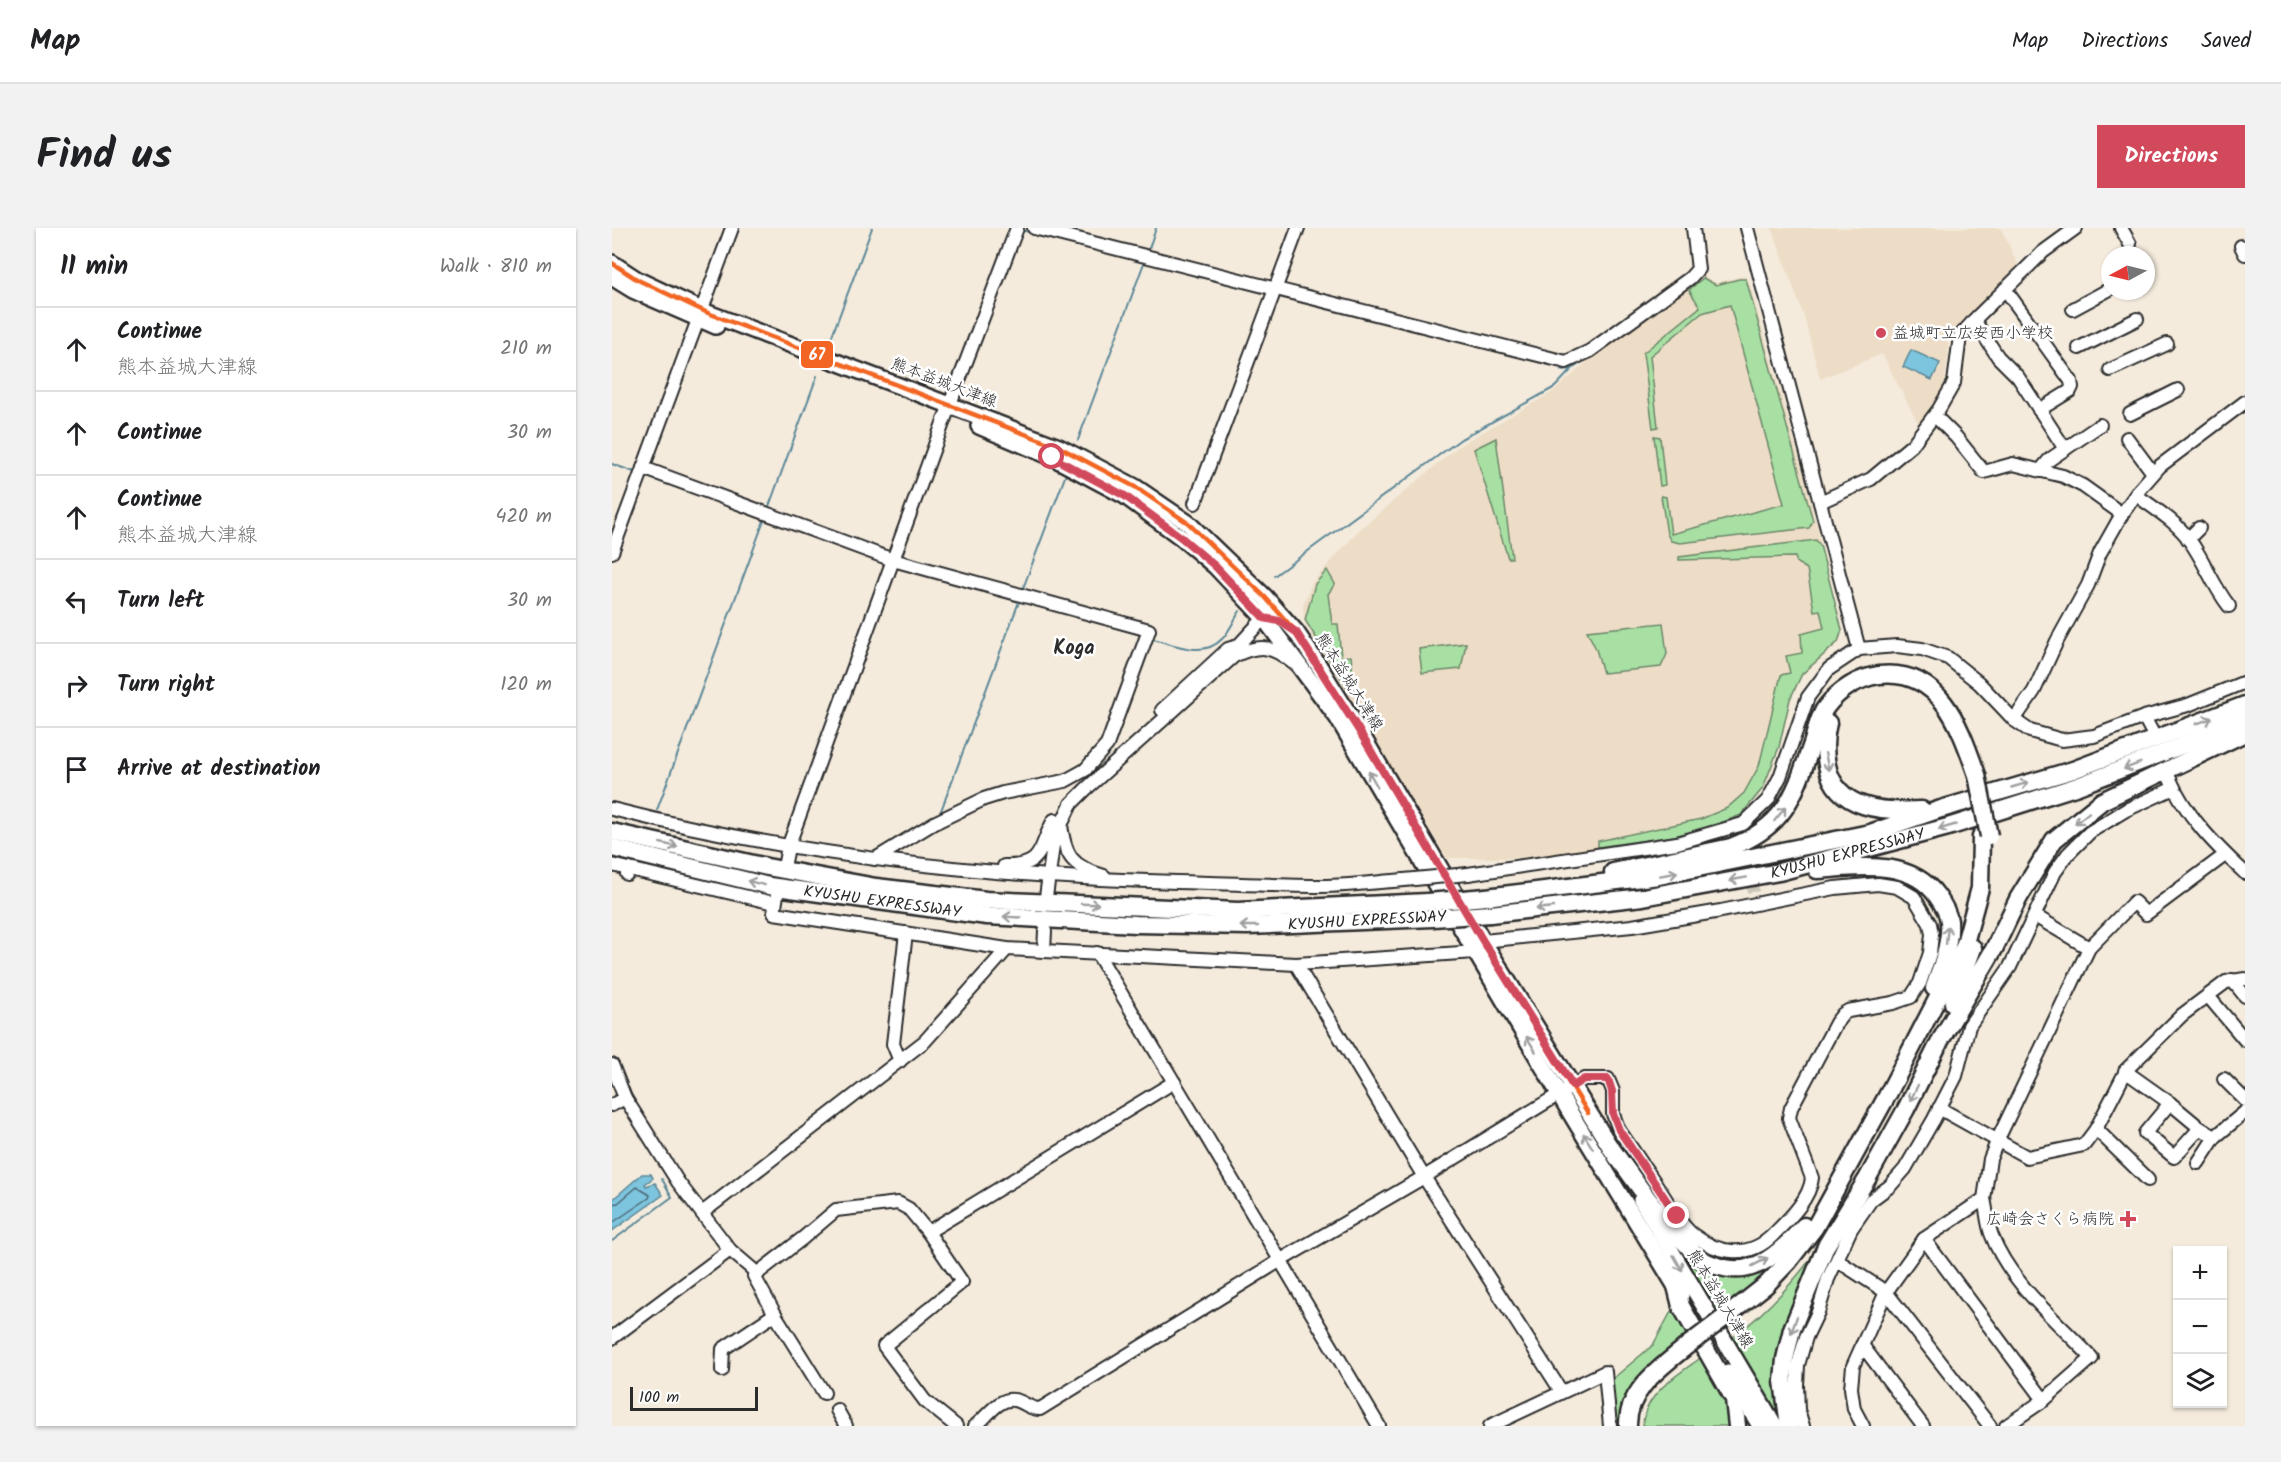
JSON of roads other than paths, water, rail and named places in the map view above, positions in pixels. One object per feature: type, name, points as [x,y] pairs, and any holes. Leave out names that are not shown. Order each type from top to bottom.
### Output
[{"type":"highway","points":[[1488,905],[1710,852],[1748,840],[1771,824],[1784,810],[1797,787],[1824,709],[1842,690],[1872,676],[1895,673],[1917,678],[1932,689],[1947,707],[1962,733],[1985,836],[1988,888],[1981,925],[1940,1041]]},
{"type":"highway","points":[[1941,809],[1878,810],[1864,807],[1842,795],[1832,781],[1824,747],[1829,720],[1839,705],[1856,692],[1883,683],[1898,684],[1920,693],[1937,708],[1951,728],[1973,775]]},
{"type":"highway","name":"KYUSHU EXPRESSWAY","points":[[1488,905],[1719,865],[1870,833],[1941,809],[2073,770],[2245,705]]},
{"type":"highway","name":"KYUSHU EXPRESSWAY","points":[[612,848],[769,886],[987,916],[1136,924],[1248,927],[1488,905],[1642,897],[1779,872],[1948,827],[2078,786],[2245,721]]},
{"type":"highway","points":[[1789,1426],[1783,1381],[1785,1359],[1792,1329],[1826,1246],[1867,1179],[1940,1041],[1994,949],[2018,899],[2054,840],[2102,801],[2245,733]]},
{"type":"highway","name":"KYUSHU EXPRESSWAY","points":[[612,832],[767,867],[866,885],[976,899],[1238,911],[1431,910]]},
{"type":"highway","points":[[1730,1321],[1788,1262],[1815,1227],[1848,1168],[1964,947],[1980,888],[1985,836]]},
{"type":"highway","points":[[1779,872],[1887,867],[1909,874],[1930,887],[1943,905],[1949,920],[1948,941],[1919,1032]]},
{"type":"highway","points":[[1611,1148],[1668,1225],[1699,1258],[1719,1267],[1736,1269],[1753,1267],[1767,1260],[1786,1245],[1803,1227],[1848,1168]]},
{"type":"highway","points":[[1628,1426],[1629,1408],[1636,1394],[1653,1374],[1691,1350],[1780,1283],[1867,1179]]},
{"type":"highway","points":[[1676,1286],[1681,1306],[1734,1399],[1737,1426]]},
{"type":"highway","points":[[1636,1426],[1640,1401],[1691,1350]]},
{"type":"main road","name":"熊本益城大津線","points":[[612,263],[699,315]]},
{"type":"main road","name":"熊本益城大津線","points":[[612,277],[633,290],[815,362],[1059,447],[1135,487],[1188,524],[1265,597],[1296,632],[1358,729],[1480,946]]},
{"type":"main road","name":"熊本益城大津線","points":[[948,409],[1052,457],[1125,496],[1182,538],[1215,566],[1264,618],[1337,717],[1480,946],[1566,1090],[1676,1286],[1760,1426]]},
{"type":"main road","name":"熊本益城大津線","points":[[1566,1090],[1611,1148],[1775,1426]]},
{"type":"street","points":[[612,552],[732,228]]},
{"type":"street","points":[[785,862],[788,847],[892,560],[1017,228]]},
{"type":"street","points":[[1034,228],[1566,362],[1590,351],[1690,278],[1698,269],[1694,228]]},
{"type":"street","points":[[1195,503],[1298,228]]},
{"type":"street","points":[[1748,228],[1859,648]]},
{"type":"street","points":[[1820,502],[1871,479],[1912,445],[1935,416],[1954,383],[1960,336],[2043,252],[2076,228]]},
{"type":"street","points":[[2121,228],[2130,244]]},
{"type":"street","points":[[2005,289],[2071,381],[2070,391],[2039,410]]},
{"type":"street","points":[[2073,309],[2101,294]]},
{"type":"street","points":[[2079,348],[2137,319]]},
{"type":"street","points":[[1974,320],[1998,357],[2018,377],[2065,449]]},
{"type":"street","points":[[2110,370],[2167,344]]},
{"type":"street","points":[[2130,414],[2178,390]]},
{"type":"street","points":[[2014,720],[2034,691],[2057,641],[2088,585],[2100,553],[2122,514],[2153,473],[2177,452],[2245,402]]},
{"type":"street","points":[[1935,416],[1956,437],[1984,472],[2013,464],[2062,476],[2083,486],[2122,514]]},
{"type":"street","points":[[2040,471],[2049,460],[2100,425]]},
{"type":"street","points":[[2127,438],[2153,473]]},
{"type":"street","points":[[643,468],[892,560],[1149,630],[1107,745],[1085,770],[1065,781],[984,799],[934,824],[876,859]]},
{"type":"street","points":[[2136,495],[2168,519],[2188,539],[2216,589],[2229,606]]},
{"type":"street","points":[[2188,539],[2199,528]]},
{"type":"street","points":[[1236,651],[1264,618],[1265,597]]},
{"type":"street","points":[[1264,618],[1279,621],[1296,632]]},
{"type":"street","points":[[612,809],[680,826],[788,847],[1047,877],[1324,886],[1404,880],[1468,874],[1677,843],[1744,830],[1768,800],[1780,777],[1808,697],[1829,669],[1859,648],[1887,646],[1914,648],[1948,658],[1979,683],[2014,720],[2030,731],[2062,740],[2094,736],[2144,717],[2188,705],[2245,682]]},
{"type":"street","points":[[952,867],[1023,865],[1039,855],[1085,780],[1228,650],[1254,648],[1276,650],[1293,663],[1324,707],[1337,717]]},
{"type":"street","points":[[2144,717],[2152,732]]},
{"type":"street","points":[[1803,1426],[1798,1410],[1798,1365],[1828,1279],[1851,1229],[1871,1200],[1890,1186],[1905,1169],[1956,1076],[1969,1026],[2010,967],[2055,872],[2082,838],[2172,783],[2197,824],[2245,873]]},
{"type":"street","points":[[1057,824],[1071,859],[1078,866],[1121,881]]},
{"type":"street","points":[[1046,897],[1047,877],[1057,824]]},
{"type":"street","points":[[2006,1426],[2044,1400],[2092,1358],[2026,1289],[2002,1257],[1990,1233],[1984,1199],[1990,1159],[2089,948],[2134,902],[2146,914],[2225,855]]},
{"type":"street","points":[[612,865],[628,872],[775,899],[774,913],[1006,948],[1296,964],[1480,946],[1632,926],[1754,898],[1860,885],[1878,884],[1897,887],[1914,897],[1926,914],[1932,934],[1930,952],[1920,983],[1911,997],[1843,1014],[1791,1108],[1789,1118],[1812,1178],[1811,1187],[1794,1213],[1773,1236],[1759,1246],[1738,1252],[1716,1248],[1694,1236],[1685,1227],[1619,1130],[1613,1114],[1612,1091],[1608,1079],[1584,1079],[1424,1177],[1281,1260],[1040,1409],[1031,1409],[1014,1400],[1004,1400],[975,1426]]},
{"type":"street","points":[[2035,916],[2089,948]]},
{"type":"street","points":[[1044,951],[1045,931]]},
{"type":"street","points":[[900,1061],[893,1044],[906,933]]},
{"type":"street","points":[[702,1213],[925,1041],[1006,948]]},
{"type":"street","points":[[1097,953],[1379,1426]]},
{"type":"street","points":[[1296,964],[1424,1177],[1561,1391]]},
{"type":"street","points":[[1939,1108],[2027,1157],[2085,1145],[2096,1129],[2125,1071],[2182,1015],[2208,996],[2239,979],[2245,996]]},
{"type":"street","points":[[2208,996],[2245,1040]]},
{"type":"street","points":[[612,1065],[625,1098],[678,1182],[730,1250],[758,1274]]},
{"type":"street","points":[[2125,1071],[2215,1137]]},
{"type":"street","points":[[2224,1079],[2245,1100]]},
{"type":"street","points":[[928,1232],[1174,1082]]},
{"type":"street","points":[[612,1104],[625,1098]]},
{"type":"street","points":[[2170,1103],[2145,1133],[2174,1157],[2200,1128]]},
{"type":"street","points":[[2198,1163],[2215,1137],[2245,1112]]},
{"type":"street","points":[[2096,1129],[2148,1180]]},
{"type":"street","points":[[1863,1426],[1854,1409],[1851,1388],[1853,1366],[1886,1292],[1924,1239],[1984,1199]]},
{"type":"street","points":[[824,1393],[754,1276],[836,1210],[898,1203],[909,1209],[928,1232],[962,1282],[884,1346],[926,1401],[956,1426]]},
{"type":"street","points":[[1924,1239],[2044,1400]]},
{"type":"street","points":[[612,1338],[730,1250]]},
{"type":"street","points":[[1838,1261],[1886,1292],[1990,1426]]},
{"type":"street","points":[[722,1370],[723,1349],[775,1314]]},
{"type":"street","points":[[1862,1345],[1923,1426]]},
{"type":"street","points":[[1490,1426],[1605,1372],[1610,1426]]},
{"type":"street","points":[[837,1410],[846,1426]]},
{"type":"water","points":[[1911,350],[1940,363],[1932,380],[1903,367]]},
{"type":"water","points":[[642,1174],[651,1174],[653,1178],[645,1184],[646,1186],[655,1183],[663,1195],[612,1231],[612,1200]]},
{"type":"waterway","points":[[827,349],[872,228]]},
{"type":"waterway","points":[[1148,251],[1156,228]]},
{"type":"waterway","points":[[1021,230],[1033,233]]},
{"type":"waterway","points":[[1143,262],[1267,294]]},
{"type":"waterway","points":[[1078,440],[1144,263]]},
{"type":"waterway","points":[[1278,296],[1319,306]]},
{"type":"waterway","points":[[1274,576],[1461,439],[1555,387],[1572,369],[1586,359]]},
{"type":"waterway","points":[[1561,370],[1572,369]]},
{"type":"waterway","points":[[768,509],[817,376]]},
{"type":"waterway","points":[[612,464],[637,473]]},
{"type":"waterway","points":[[1022,591],[1066,474]]},
{"type":"waterway","points":[[647,477],[726,505]]},
{"type":"waterway","points":[[657,810],[765,518]]},
{"type":"waterway","points":[[808,535],[886,564]]},
{"type":"waterway","points":[[939,816],[1020,599]]},
{"type":"waterway","points":[[1150,638],[1188,648],[1206,648],[1222,639],[1240,611]]},
{"type":"waterway","points":[[1098,622],[1141,635]]},
{"type":"waterway","points":[[612,1241],[672,1197],[662,1179]]},
{"type":"tunnel","points":[[1748,851],[1753,892]]},
{"type":"place","name":"益城町立広安西小学校","points":[[1881,333]]},
{"type":"place","name":"広崎会さくら病院","points":[[2128,1219]]},
{"type":"district","name":"Koga","points":[[1074,649]]}]
